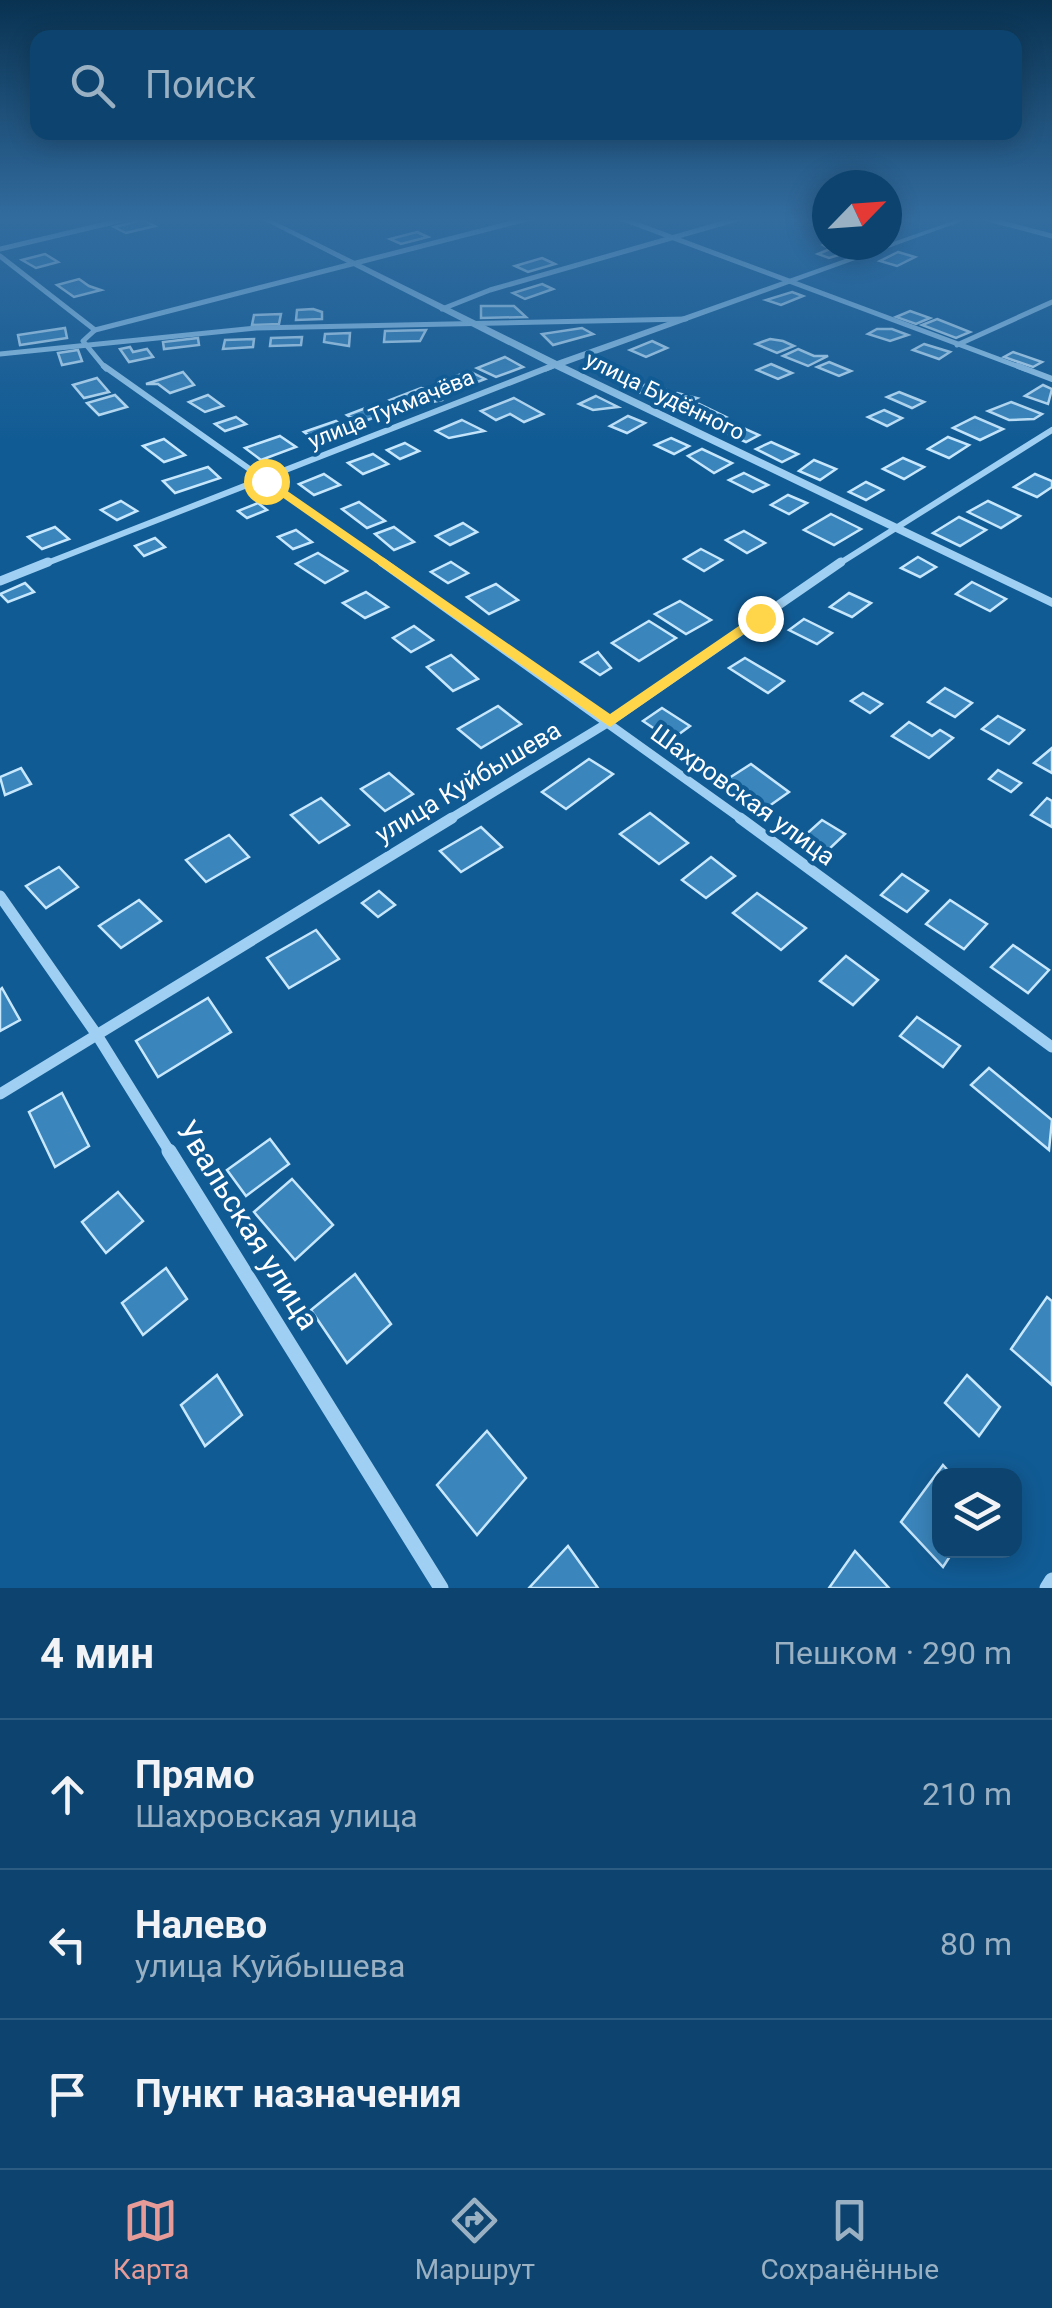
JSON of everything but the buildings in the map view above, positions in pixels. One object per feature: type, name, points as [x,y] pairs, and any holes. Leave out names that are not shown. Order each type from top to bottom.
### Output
[{"type":"street","points":[[48,292],[95,330]]},
{"type":"street","points":[[84,340],[95,330],[243,292]]},
{"type":"street","name":"улица Будённого","points":[[409,292],[1052,604]]},
{"type":"street","points":[[442,309],[485,292]]},
{"type":"street","name":"улица Тукмачёва","points":[[0,581],[266,481],[556,365],[764,292]]},
{"type":"street","points":[[811,292],[1052,380]]},
{"type":"street","points":[[957,345],[1052,302]]},
{"type":"street","name":"улица Тукмачёва","points":[[0,354],[84,340],[469,322],[686,318]]},
{"type":"street","name":"Шахровская улица","points":[[84,340],[105,368],[610,722],[1052,1048]]},
{"type":"street","name":"улица Куйбышева","points":[[0,1094],[610,722],[892,527],[1052,430]]},
{"type":"street","name":"Увальская улица","points":[[0,896],[97,1035],[442,1588]]},
{"type":"street","points":[[1047,1588],[1052,1580]]},
{"type":"route","points":[[266,481],[610,722],[760,618]]}]
